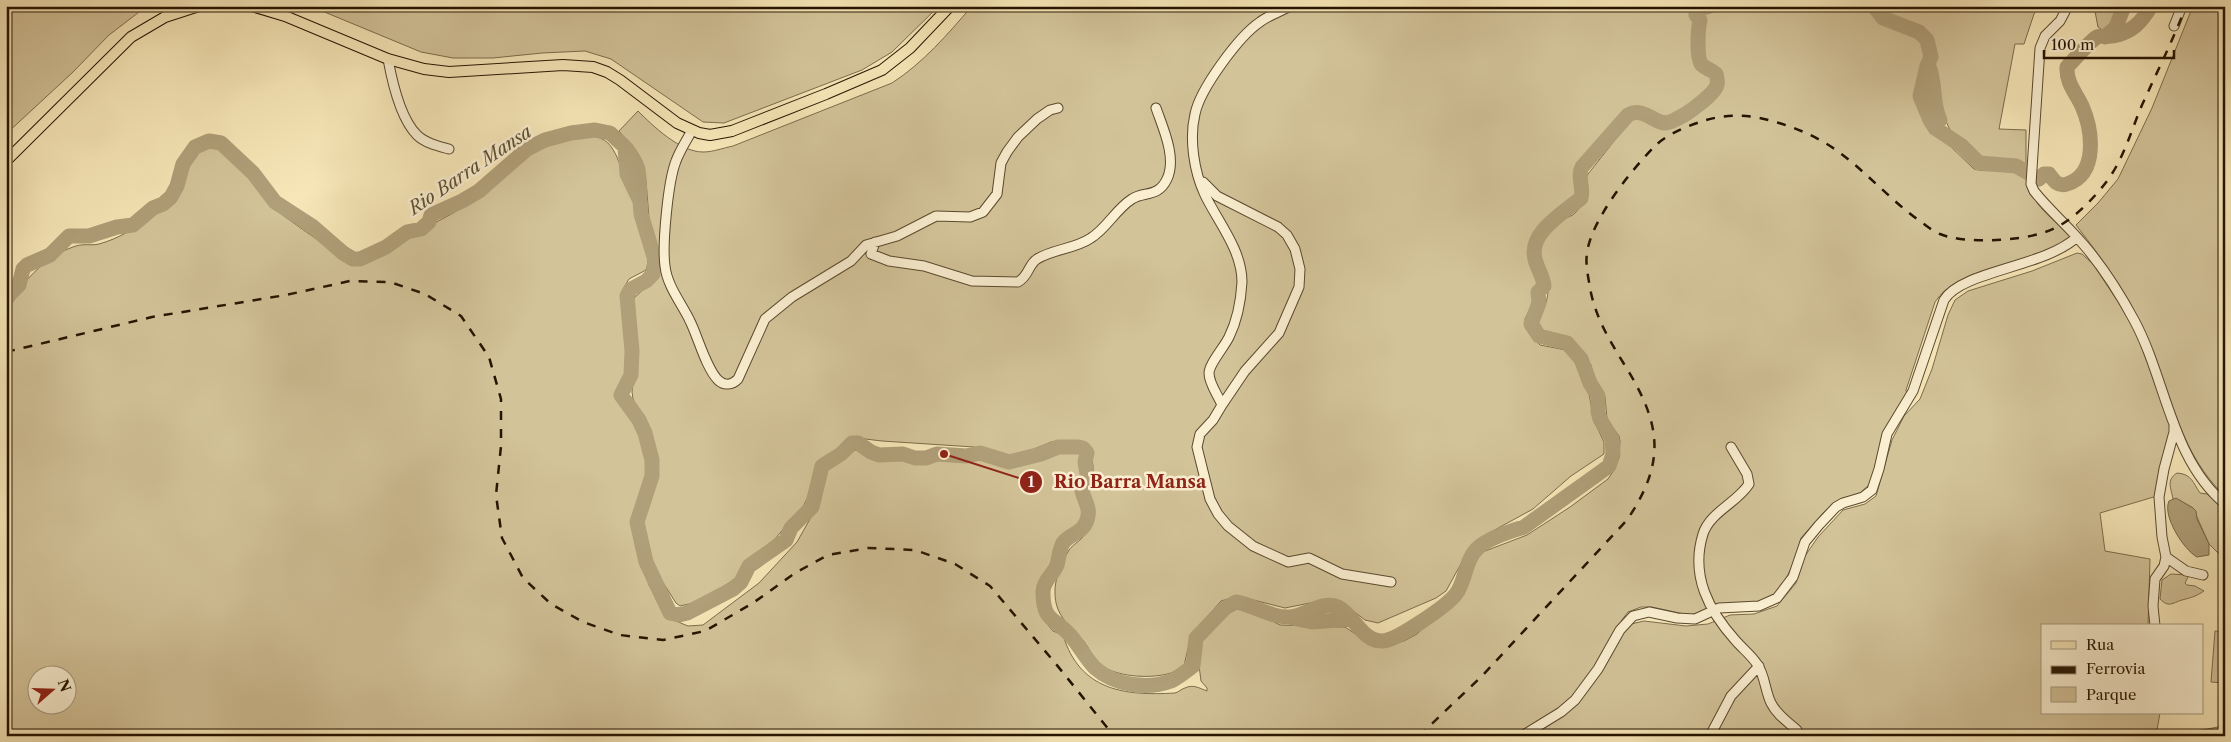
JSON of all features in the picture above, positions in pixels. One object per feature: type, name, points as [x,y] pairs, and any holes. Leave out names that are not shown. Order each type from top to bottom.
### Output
[{"type":"main road","points":[[6,161],[130,37],[165,17],[198,6]]},
{"type":"main road","points":[[252,6],[285,16],[388,59],[424,69],[449,72],[563,65],[593,67],[607,72],[620,80],[677,123],[710,135],[732,131],[866,78],[896,60],[950,6]]},
{"type":"street","points":[[1222,404],[1210,379],[1210,370],[1231,334],[1236,318],[1242,281],[1240,263],[1235,250],[1205,195],[1198,176],[1194,153],[1195,112],[1216,72],[1249,30],[1260,21],[1290,6]]},
{"type":"street","points":[[2068,6],[2060,22],[2045,36],[2040,48],[2031,184],[2037,196],[2077,237],[2109,278],[2135,322],[2187,453],[2209,488],[2225,504]]},
{"type":"street","points":[[2174,26],[2182,6]]},
{"type":"street","points":[[388,59],[393,84],[406,117],[416,135],[429,143],[449,149]]},
{"type":"street","points":[[692,130],[676,162],[669,196],[664,248],[665,268],[670,284],[690,320],[712,371],[718,380],[726,384],[733,384],[738,379],[765,319],[805,289],[851,261],[866,245],[911,230],[936,216],[970,217],[983,212],[997,194],[1002,164],[1007,152],[1032,122],[1050,110],[1058,108]]},
{"type":"street","points":[[875,242],[871,254],[889,261],[924,266],[972,281],[1018,282],[1029,273],[1036,260],[1090,239],[1134,198],[1150,195],[1164,184],[1169,170],[1168,149],[1156,108]]},
{"type":"street","points":[[1198,176],[1217,196],[1278,228],[1291,241],[1300,269],[1299,287],[1283,328],[1245,371],[1213,420],[1200,434],[1197,447],[1210,499],[1218,514],[1228,526],[1253,546],[1288,562],[1309,558],[1342,574],[1391,582]]},
{"type":"street","points":[[1522,736],[1561,712],[1575,700],[1598,669],[1620,630],[1633,616],[1649,612],[1677,618],[1695,619],[1714,610],[1726,607],[1759,606],[1770,603],[1778,598],[1793,577],[1805,542],[1814,530],[1836,507],[1863,497],[1872,490],[1879,469],[1886,434],[1912,391],[1948,292],[1962,284],[2049,255],[2069,245],[2077,237]]},
{"type":"street","points":[[2154,624],[2155,579],[2164,566],[2166,557],[2162,537],[2159,497],[2174,432],[2173,418]]},
{"type":"street","points":[[1731,447],[1748,474],[1749,484],[1740,496],[1711,520],[1704,532],[1698,567],[1702,591],[1736,641],[1758,666],[1774,708],[1797,730]]},
{"type":"street","points":[[2166,557],[2186,570],[2203,575]]},
{"type":"street","points":[[1712,732],[1732,696],[1758,666]]},
{"type":"green space","points":[[6,6],[147,6],[109,35],[73,72],[6,134]]},
{"type":"green space","points":[[310,6],[939,6],[892,52],[862,70],[724,123],[703,122],[611,59],[585,51],[493,58],[453,58],[421,52]]},
{"type":"green space","points":[[972,6],[1695,6],[1692,12],[1696,22],[1694,30],[1695,60],[1713,78],[1715,84],[1712,89],[1701,98],[1669,117],[1635,109],[1625,113],[1604,135],[1580,166],[1578,171],[1578,195],[1551,214],[1533,236],[1531,262],[1537,283],[1534,291],[1535,299],[1525,319],[1525,326],[1540,345],[1566,350],[1574,357],[1589,394],[1594,421],[1604,442],[1604,454],[1571,476],[1533,509],[1480,538],[1468,551],[1446,591],[1436,598],[1378,623],[1365,620],[1340,601],[1320,601],[1285,608],[1238,596],[1221,601],[1191,635],[1184,666],[1177,671],[1155,676],[1119,673],[1101,665],[1084,641],[1063,618],[1057,607],[1055,588],[1059,571],[1069,550],[1085,534],[1090,522],[1089,490],[1093,479],[1092,458],[1088,448],[1082,441],[1051,442],[1027,452],[1009,456],[974,447],[851,439],[819,463],[812,488],[804,505],[775,539],[744,563],[735,579],[693,603],[680,606],[676,603],[655,570],[644,531],[643,519],[654,483],[656,461],[649,431],[633,399],[636,354],[632,306],[634,298],[657,277],[658,254],[649,218],[646,181],[642,166],[638,154],[619,131],[638,111],[651,124],[685,148],[703,152],[733,146],[892,83],[925,57]]},
{"type":"green space","points":[[1716,6],[1866,6],[1883,22],[1921,39],[1927,52],[1922,63],[1916,94],[1927,123],[1936,136],[1947,143],[1974,169],[1987,171],[2008,170],[2027,176],[2029,187],[2038,204],[2073,238],[2053,250],[1973,275],[1945,291],[1935,302],[1906,390],[1907,395],[1879,458],[1871,483],[1860,493],[1835,503],[1825,511],[1801,538],[1794,563],[1782,586],[1773,596],[1766,600],[1689,615],[1652,607],[1641,607],[1628,612],[1621,621],[1631,624],[1644,621],[1686,626],[1708,624],[1730,615],[1754,614],[1777,606],[1796,583],[1805,556],[1818,537],[1843,510],[1865,504],[1876,496],[1892,440],[1904,416],[1920,399],[1932,369],[1948,315],[1955,300],[1968,291],[2032,271],[2077,253],[2082,254],[2093,264],[2134,326],[2169,418],[2170,435],[2157,496],[2100,513],[2105,551],[2150,559],[2148,624],[2041,624],[2041,714],[2160,714],[2156,736],[6,736],[6,311],[18,291],[52,257],[76,246],[99,244],[113,239],[153,216],[164,207],[180,190],[193,156],[204,146],[212,146],[223,150],[281,214],[346,260],[362,261],[386,253],[474,200],[490,189],[523,158],[537,148],[578,137],[598,137],[605,140],[620,163],[633,197],[647,247],[648,263],[646,270],[629,279],[623,289],[623,318],[629,347],[627,376],[617,394],[617,399],[621,407],[634,419],[649,465],[632,525],[636,547],[649,585],[666,616],[688,626],[703,625],[759,583],[797,542],[810,519],[826,470],[852,451],[857,450],[889,459],[902,457],[921,462],[945,458],[977,458],[995,462],[1007,468],[1043,458],[1056,450],[1078,451],[1083,456],[1081,464],[1086,474],[1079,488],[1078,496],[1084,517],[1078,528],[1060,540],[1053,567],[1042,580],[1039,590],[1041,610],[1048,625],[1053,631],[1063,635],[1071,654],[1081,668],[1093,679],[1122,691],[1157,694],[1175,693],[1191,686],[1207,691],[1207,688],[1201,681],[1197,650],[1206,631],[1233,607],[1247,608],[1280,625],[1345,627],[1375,647],[1404,641],[1417,634],[1459,595],[1469,567],[1480,553],[1527,535],[1608,479],[1619,458],[1620,441],[1619,436],[1607,419],[1605,397],[1594,378],[1591,365],[1576,345],[1545,333],[1538,322],[1546,303],[1548,289],[1540,254],[1541,243],[1552,225],[1573,215],[1580,208],[1583,202],[1588,174],[1630,121],[1641,118],[1665,127],[1677,126],[1697,115],[1719,94],[1722,86],[1720,75],[1713,65],[1705,63],[1702,45],[1703,16]]},
{"type":"green space","points":[[1879,6],[2039,6],[2034,14],[2024,44],[2015,44],[1999,129],[2026,130],[2026,165],[1985,160],[1965,141],[1951,132],[1941,111],[1939,84],[1933,65],[1933,46],[1928,35],[1924,29],[1886,15]]},
{"type":"green space","points":[[2094,6],[2122,6],[2112,28],[2105,32],[2098,27]]},
{"type":"green space","points":[[2193,6],[2225,6],[2225,496],[2210,480],[2187,443],[2156,361],[2134,310],[2107,266],[2076,225],[2118,179],[2152,108]]},
{"type":"green space","points":[[2177,473],[2189,477],[2200,493],[2207,494],[2225,507],[2225,560],[2209,544],[2193,508],[2179,500],[2173,499],[2170,481]]},
{"type":"green space","points":[[2171,574],[2187,575],[2185,583],[2187,585],[2195,586],[2204,591],[2193,597],[2173,603],[2166,603],[2160,599],[2162,580]]},
{"type":"green space","points":[[2215,631],[2225,632],[2225,683],[2211,682]]},
{"type":"green space","points":[[2225,722],[2225,736],[2170,736],[2218,727]]},
{"type":"shaded area","points":[[2176,498],[2196,511],[2197,519],[2209,544],[2209,555],[2197,557],[2186,547],[2176,532],[2171,523],[2168,507],[2169,501]]},
{"type":"waterway","name":"Rio Barra Mansa","points":[[6,300],[19,285],[23,269],[27,265],[50,255],[69,236],[89,236],[117,227],[133,225],[153,208],[163,204],[171,197],[177,186],[183,164],[195,147],[209,141],[221,143],[253,173],[275,202],[312,226],[343,253],[353,259],[360,259],[386,247],[407,232],[421,229],[429,222],[431,215],[479,191],[527,149],[545,140],[571,133],[595,130],[610,133],[625,147],[627,174],[640,201],[641,214],[655,260],[653,274],[646,281],[631,289],[627,296],[632,351],[631,375],[621,395],[639,420],[645,433],[652,460],[652,476],[637,522],[646,562],[670,613],[679,615],[687,613],[733,589],[741,582],[749,566],[786,540],[791,528],[812,507],[822,466],[841,454],[852,443],[858,443],[879,455],[903,454],[915,458],[926,458],[937,454],[966,456],[980,453],[1009,462],[1041,454],[1058,447],[1078,447],[1083,448],[1087,453],[1085,462],[1088,480],[1082,491],[1088,507],[1088,516],[1081,530],[1063,543],[1057,565],[1043,588],[1045,609],[1050,618],[1070,635],[1091,664],[1103,674],[1131,684],[1162,684],[1171,681],[1193,666],[1196,638],[1225,608],[1236,602],[1283,617],[1296,616],[1326,605],[1332,605],[1344,611],[1369,637],[1383,641],[1399,635],[1433,614],[1456,594],[1462,583],[1468,563],[1479,547],[1494,538],[1524,527],[1609,466],[1613,454],[1612,439],[1600,419],[1598,396],[1590,383],[1581,359],[1567,343],[1539,336],[1531,324],[1539,303],[1538,292],[1544,286],[1535,259],[1534,249],[1537,240],[1549,224],[1581,198],[1580,175],[1582,167],[1628,115],[1642,113],[1660,122],[1669,122],[1694,108],[1714,90],[1717,84],[1716,74],[1702,65],[1700,61],[1698,43],[1700,20],[1696,15],[1696,10],[1710,6]]},
{"type":"waterway","name":"Rio Barra Mansa","points":[[1874,6],[1883,18],[1919,32],[1927,40],[1931,57],[1920,96],[1935,128],[1962,146],[1979,163],[2016,166],[2039,179],[2044,174],[2049,174],[2056,183],[2061,185],[2077,179],[2084,171],[2090,150],[2086,116],[2070,83],[2067,67],[2097,37],[2120,34],[2131,29],[2144,17],[2151,6]]},
{"type":"waterway","name":"Rio Barra Mansa","points":[[2105,37],[2116,27],[2124,6]]},
{"type":"waterway","name":"Rio Barra Mansa","points":[[1928,64],[1940,120]]},
{"type":"waterway","name":"Rio Barra Mansa","points":[[626,148],[637,166],[640,196]]},
{"type":"waterway","name":"Rio Barra Mansa","points":[[1292,618],[1312,622],[1351,619]]},
{"type":"railway","points":[[1419,736],[1482,676],[1627,520],[1640,499],[1649,479],[1654,442],[1652,424],[1646,405],[1636,385],[1600,321],[1591,293],[1587,253],[1590,240],[1604,211],[1636,167],[1656,145],[1680,130],[1700,122],[1724,116],[1742,116],[1770,120],[1804,132],[1836,150],[1891,198],[1930,229],[1938,233],[1966,240],[1999,240],[2032,236],[2057,227],[2071,218],[2084,207],[2107,181],[2123,154],[2142,105],[2186,6]]},
{"type":"railway","points":[[6,352],[152,317],[286,295],[350,281],[390,282],[425,294],[461,316],[489,357],[501,399],[501,446],[496,495],[502,538],[523,578],[551,604],[583,622],[620,635],[663,640],[705,631],[753,603],[795,573],[828,555],[868,548],[915,550],[955,564],[990,586],[1114,736]]},
{"type":"place","name":"Rio Barra Mansa","points":[[944,454]]}]
